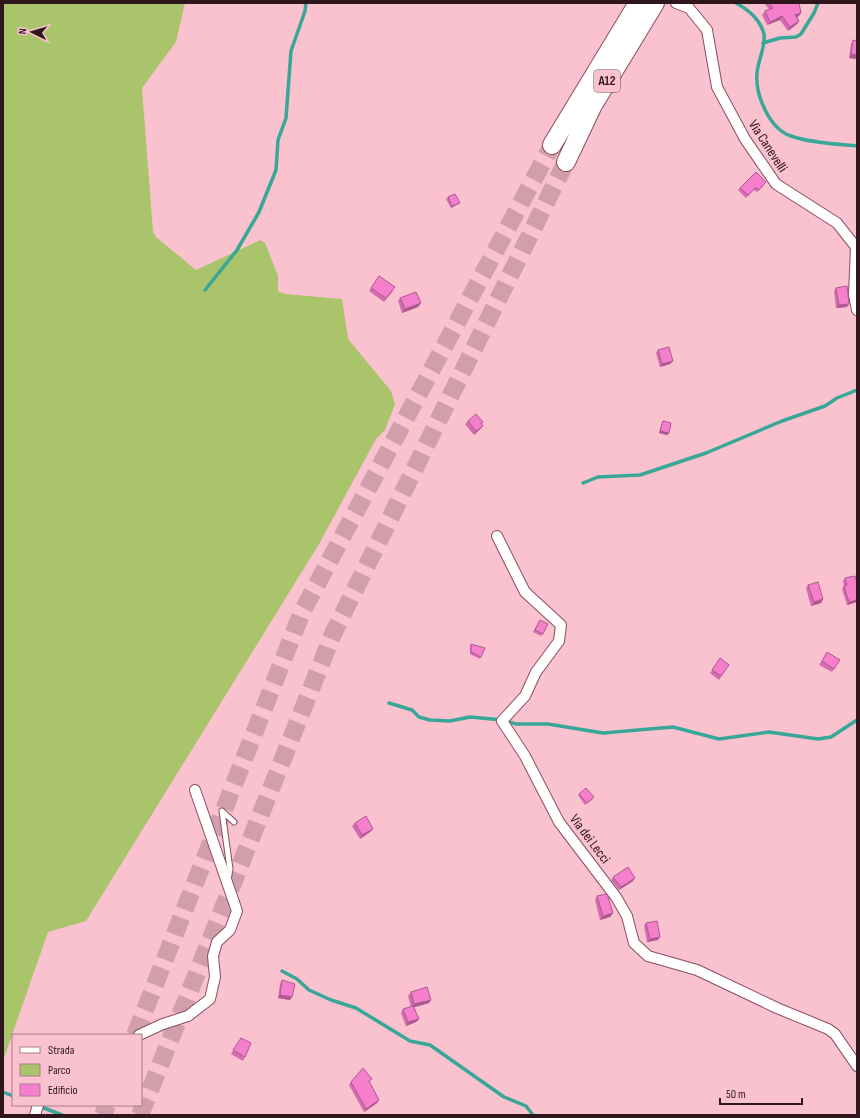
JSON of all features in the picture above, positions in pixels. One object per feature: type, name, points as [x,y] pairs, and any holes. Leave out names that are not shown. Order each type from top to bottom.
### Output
[{"type":"highway","name":"A12","points":[[552,145],[638,3]]},
{"type":"highway","name":"A12","points":[[566,162],[593,105],[655,3]]},
{"type":"street","name":"Via Canevelli","points":[[676,3],[689,8],[707,30],[717,87],[745,139],[776,184],[838,223],[856,247],[854,295],[857,310]]},
{"type":"street","name":"Via dei Lecci","points":[[497,536],[525,592],[561,625],[559,641],[536,672],[525,696],[502,721],[525,756],[559,822],[616,897],[627,916],[634,943],[648,956],[697,970],[777,1008],[828,1029],[835,1034],[857,1066]]},
{"type":"street","points":[[141,1034],[163,1024],[188,1016],[210,999],[215,977],[213,956],[217,942],[230,930],[236,911],[228,883],[195,790]]},
{"type":"lane","points":[[228,883],[230,869],[222,811],[234,822]]},
{"type":"green space","points":[[3,3],[185,3],[176,42],[142,88],[153,232],[156,237],[196,270],[260,240],[265,243],[278,276],[278,291],[285,294],[342,299],[348,339],[391,391],[395,404],[385,430],[376,439],[319,544],[86,921],[48,932],[3,1061]]},
{"type":"building","points":[[769,3],[799,3],[801,13],[795,15],[799,21],[790,27],[782,16],[770,22],[765,11],[773,8]]},
{"type":"building","points":[[853,40],[857,41],[857,55],[851,54]]},
{"type":"building","points":[[756,172],[766,182],[759,190],[756,187],[748,195],[740,188]]},
{"type":"building","points":[[455,194],[460,203],[452,206],[448,197]]},
{"type":"building","points":[[379,276],[395,287],[386,298],[371,288]]},
{"type":"building","points":[[847,286],[849,304],[839,305],[836,288]]},
{"type":"building","points":[[416,292],[421,303],[405,309],[400,298]]},
{"type":"building","points":[[669,347],[673,361],[662,364],[658,350]]},
{"type":"building","points":[[476,414],[483,422],[481,423],[483,426],[476,431],[468,421]]},
{"type":"building","points":[[663,421],[671,423],[669,433],[660,431]]},
{"type":"building","points":[[855,576],[857,583],[857,600],[849,602],[844,586],[847,585],[845,578]]},
{"type":"building","points":[[818,582],[823,599],[814,602],[808,585]]},
{"type":"building","points":[[540,620],[548,624],[543,634],[535,630]]},
{"type":"building","points":[[471,644],[485,648],[481,657],[471,652]]},
{"type":"building","points":[[827,652],[840,660],[834,669],[822,661]]},
{"type":"building","points":[[720,658],[729,665],[721,676],[712,670]]},
{"type":"building","points":[[586,788],[594,797],[587,803],[579,794]]},
{"type":"building","points":[[366,816],[373,829],[362,835],[355,823]]},
{"type":"building","points":[[628,867],[635,878],[621,887],[613,877]]},
{"type":"building","points":[[607,894],[613,913],[603,916],[597,896]]},
{"type":"building","points":[[657,921],[660,937],[650,939],[646,923]]},
{"type":"building","points":[[282,980],[295,984],[292,997],[280,995]]},
{"type":"building","points":[[427,987],[431,1000],[414,1004],[411,992]]},
{"type":"building","points":[[413,1006],[419,1019],[408,1022],[403,1009]]},
{"type":"building","points":[[241,1038],[251,1043],[245,1057],[233,1050]]},
{"type":"building","points":[[363,1068],[372,1079],[369,1081],[379,1100],[366,1109],[351,1082]]},
{"type":"waterway","points":[[205,290],[237,250],[259,212],[276,170],[278,140],[286,118],[291,51],[305,11],[306,3]]},
{"type":"waterway","points":[[736,3],[757,19],[764,34],[764,43],[757,73],[757,81],[761,100],[770,119],[783,132],[791,136],[824,143],[857,146]]},
{"type":"waterway","points":[[763,43],[780,38],[796,37],[801,34],[814,13],[818,3]]},
{"type":"waterway","points":[[583,483],[598,477],[640,475],[706,453],[782,421],[825,406],[837,398],[857,390]]},
{"type":"waterway","points":[[389,703],[412,710],[419,717],[430,720],[450,721],[470,717],[503,720],[516,724],[548,724],[603,733],[673,727],[719,739],[769,732],[818,739],[831,737],[857,720]]},
{"type":"waterway","points":[[282,971],[297,979],[309,990],[331,1000],[356,1008],[410,1041],[430,1045],[504,1097],[526,1106],[533,1115]]},
{"type":"waterway","points":[[3,1092],[12,1096]]},
{"type":"waterway","points":[[39,1106],[62,1115]]},
{"type":"tunnel","points":[[135,1034],[302,612],[552,145]]},
{"type":"tunnel","points":[[140,1115],[333,634],[566,162]]},
{"type":"tunnel","points":[[103,1115],[107,1106]]}]
